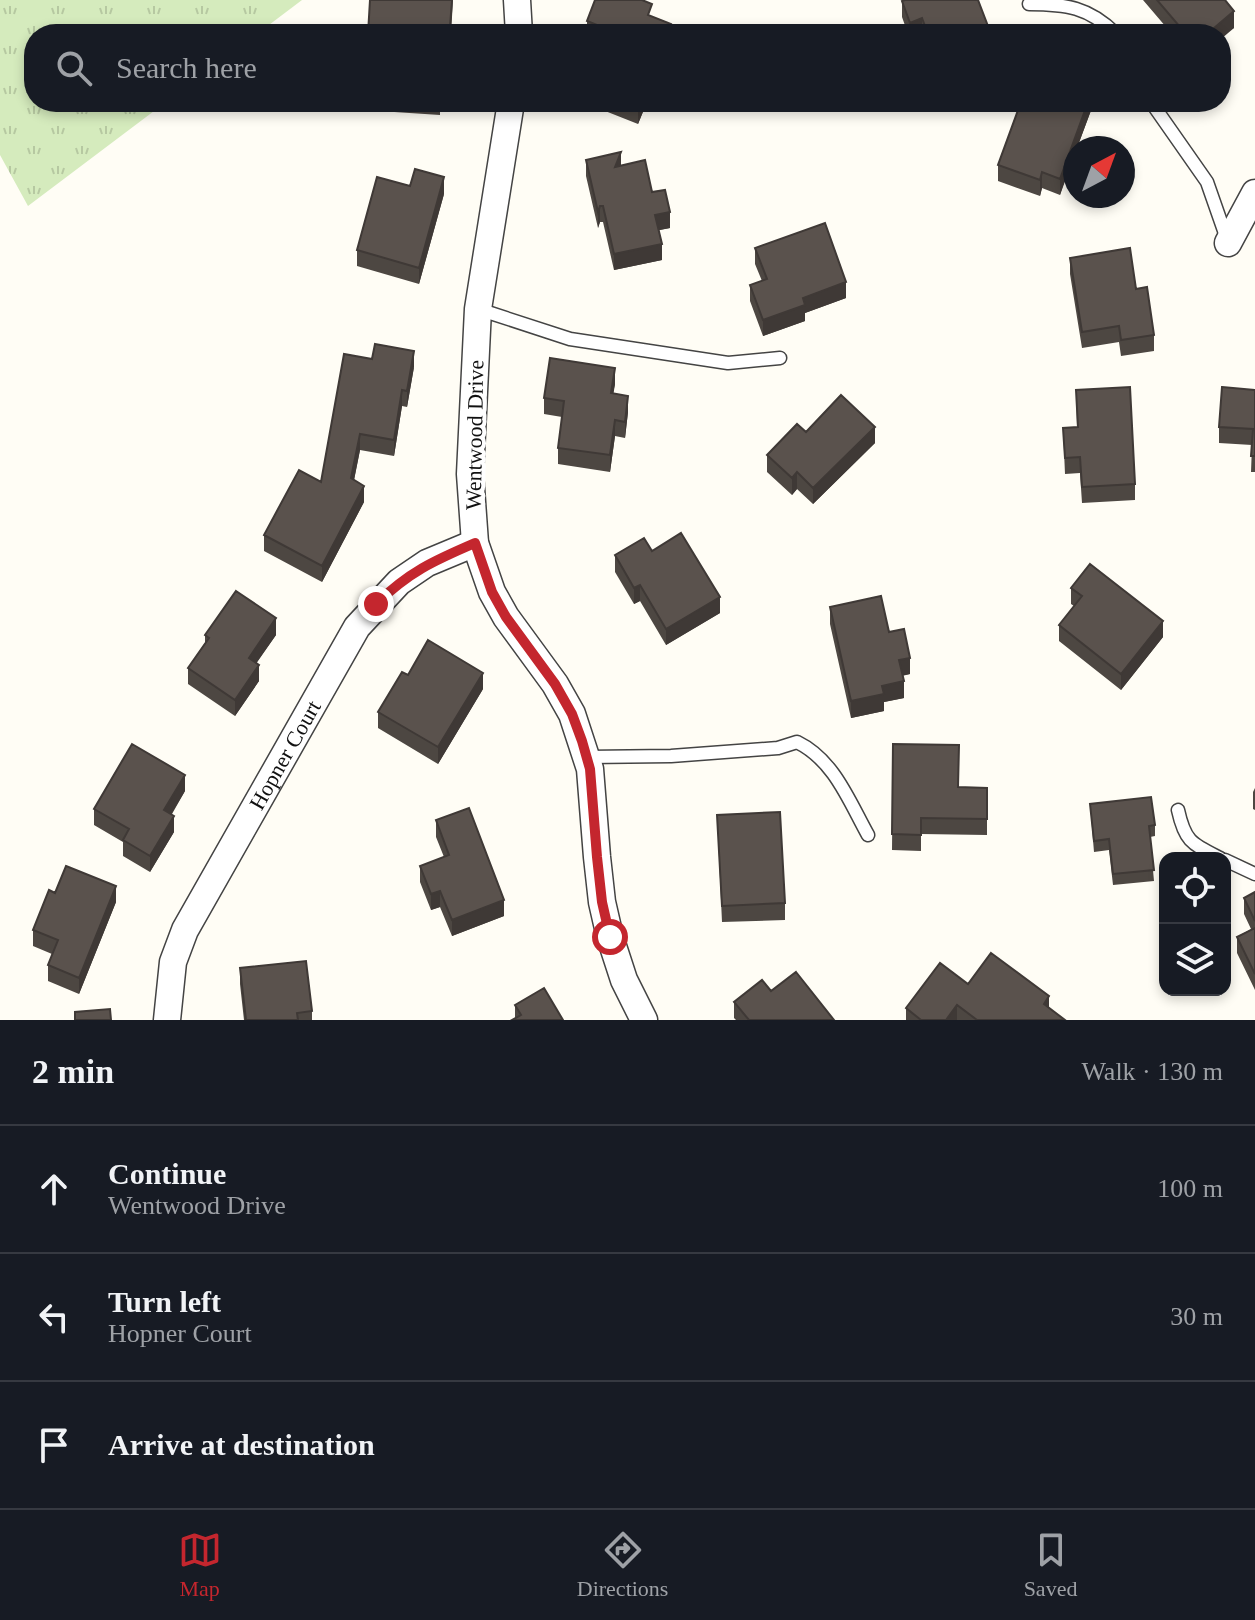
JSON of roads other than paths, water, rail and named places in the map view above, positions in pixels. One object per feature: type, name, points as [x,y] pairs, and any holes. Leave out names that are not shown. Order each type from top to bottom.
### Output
[{"type":"street","points":[[517,0],[518,24]]},
{"type":"street","name":"Wentwood Drive","points":[[509,112],[478,309],[470,474],[475,543],[492,592],[506,617],[572,714],[590,769],[602,902],[610,937],[624,980],[644,1020]]},
{"type":"street","points":[[1228,243],[1255,193]]},
{"type":"street","name":"Hopner Court","points":[[167,1020],[173,962],[185,930],[357,627],[399,582],[427,563],[475,543]]},
{"type":"lane","points":[[1029,4],[1061,4],[1096,16],[1105,24]]},
{"type":"lane","points":[[1158,112],[1207,182],[1228,243]]},
{"type":"lane","points":[[478,309],[570,339],[728,363],[780,358]]},
{"type":"lane","points":[[587,757],[702,754],[778,748],[797,742],[813,750],[828,764],[868,835]]},
{"type":"lane","points":[[1178,810],[1183,834],[1194,845],[1208,852]]},
{"type":"lane","points":[[1231,863],[1255,874]]}]
